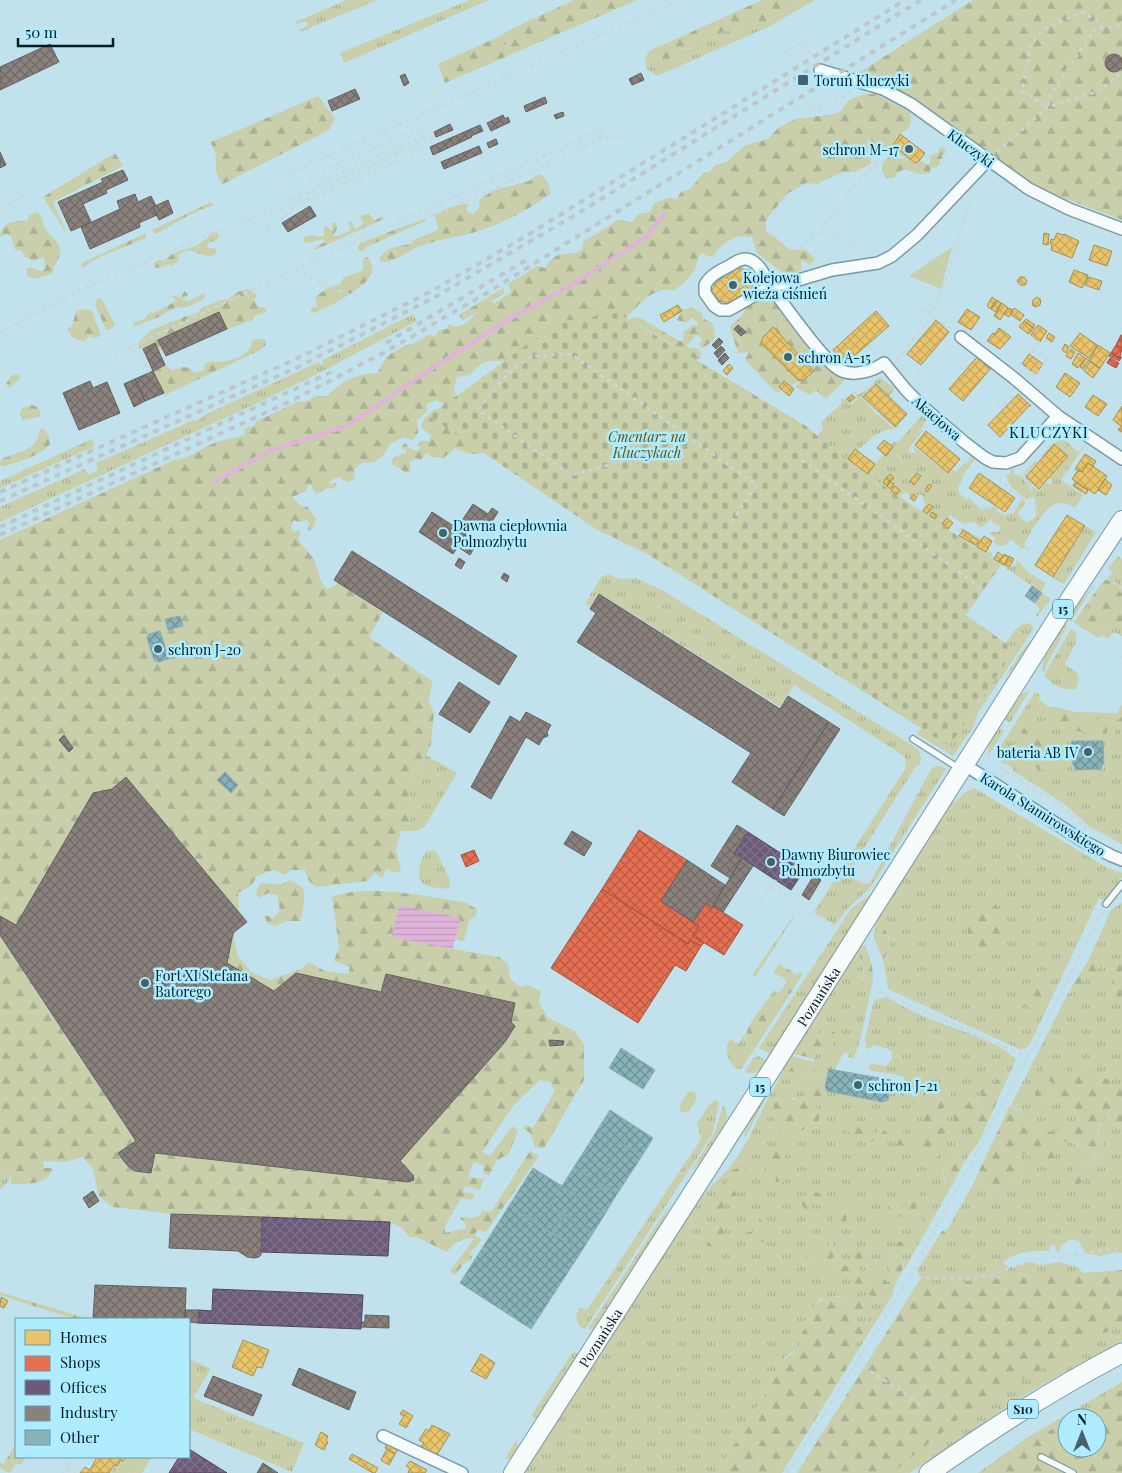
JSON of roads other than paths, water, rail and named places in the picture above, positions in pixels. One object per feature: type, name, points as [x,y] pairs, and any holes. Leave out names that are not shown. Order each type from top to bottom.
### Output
[{"type":"highway","name":"S10","points":[[929,1473],[1017,1414],[1122,1353]]},
{"type":"main road","name":"Poznańska","points":[[513,1473],[1058,617],[1122,520]]},
{"type":"street","name":"Kluczyki","points":[[820,70],[883,89],[911,104],[1029,189],[1082,215],[1122,229]]},
{"type":"street","points":[[771,286],[753,261],[744,259],[710,278],[705,285],[705,289],[709,300],[717,308],[729,310],[771,286],[832,270],[866,266],[883,261],[918,235],[988,160]]},
{"type":"street","name":"Akacjowa","points":[[771,286],[820,351],[838,369],[848,372],[861,372],[884,363],[906,390],[959,438],[985,458],[1002,463],[1020,458],[1058,416]]},
{"type":"street","points":[[961,337],[1058,416],[1122,459]]},
{"type":"street","name":"Karola Stamirowskiego","points":[[964,767],[1084,840],[1122,860]]},
{"type":"street","points":[[383,1436],[462,1473]]},
{"type":"lane","points":[[913,739],[964,767]]},
{"type":"lane","points":[[1106,904],[1122,884]]},
{"type":"lane","points":[[1041,1457],[1073,1473]]},
{"type":"waterway","points":[[216,481],[269,451],[347,426],[506,321],[575,283],[647,236],[664,213]]},
{"type":"railway","points":[[0,492],[298,358],[430,292],[526,236],[905,0]]},
{"type":"railway","points":[[0,501],[298,367],[435,297],[582,211],[921,0]]},
{"type":"railway","points":[[0,535],[293,400],[387,351],[490,291],[956,0]]},
{"type":"railway","points":[[386,343],[528,259]]},
{"type":"railway","points":[[0,527],[331,372]]},
{"type":"place","name":"Toruń Kluczyki","points":[[803,80]]},
{"type":"place","name":"schron M-17","points":[[909,149]]},
{"type":"place","name":"Kolejowa wieża ciśnień","points":[[733,285]]},
{"type":"place","name":"schron A-15","points":[[788,357]]},
{"type":"place","name":"Dawna ciepłownia Polmozbytu","points":[[443,533]]},
{"type":"place","name":"schron J-20","points":[[158,649]]},
{"type":"place","name":"bateria AB IV","points":[[1088,752]]},
{"type":"place","name":"Dawny Biurowiec Polmozbytu","points":[[771,862]]},
{"type":"place","name":"Fort XI Stefana Batorego","points":[[145,983]]},
{"type":"place","name":"schron J-21","points":[[858,1085]]},
{"type":"district","name":"KLUCZYKI","points":[[1049,432]]},
{"type":"park label","name":"Cmentarz na Kluczykach","points":[[647,444]]}]
